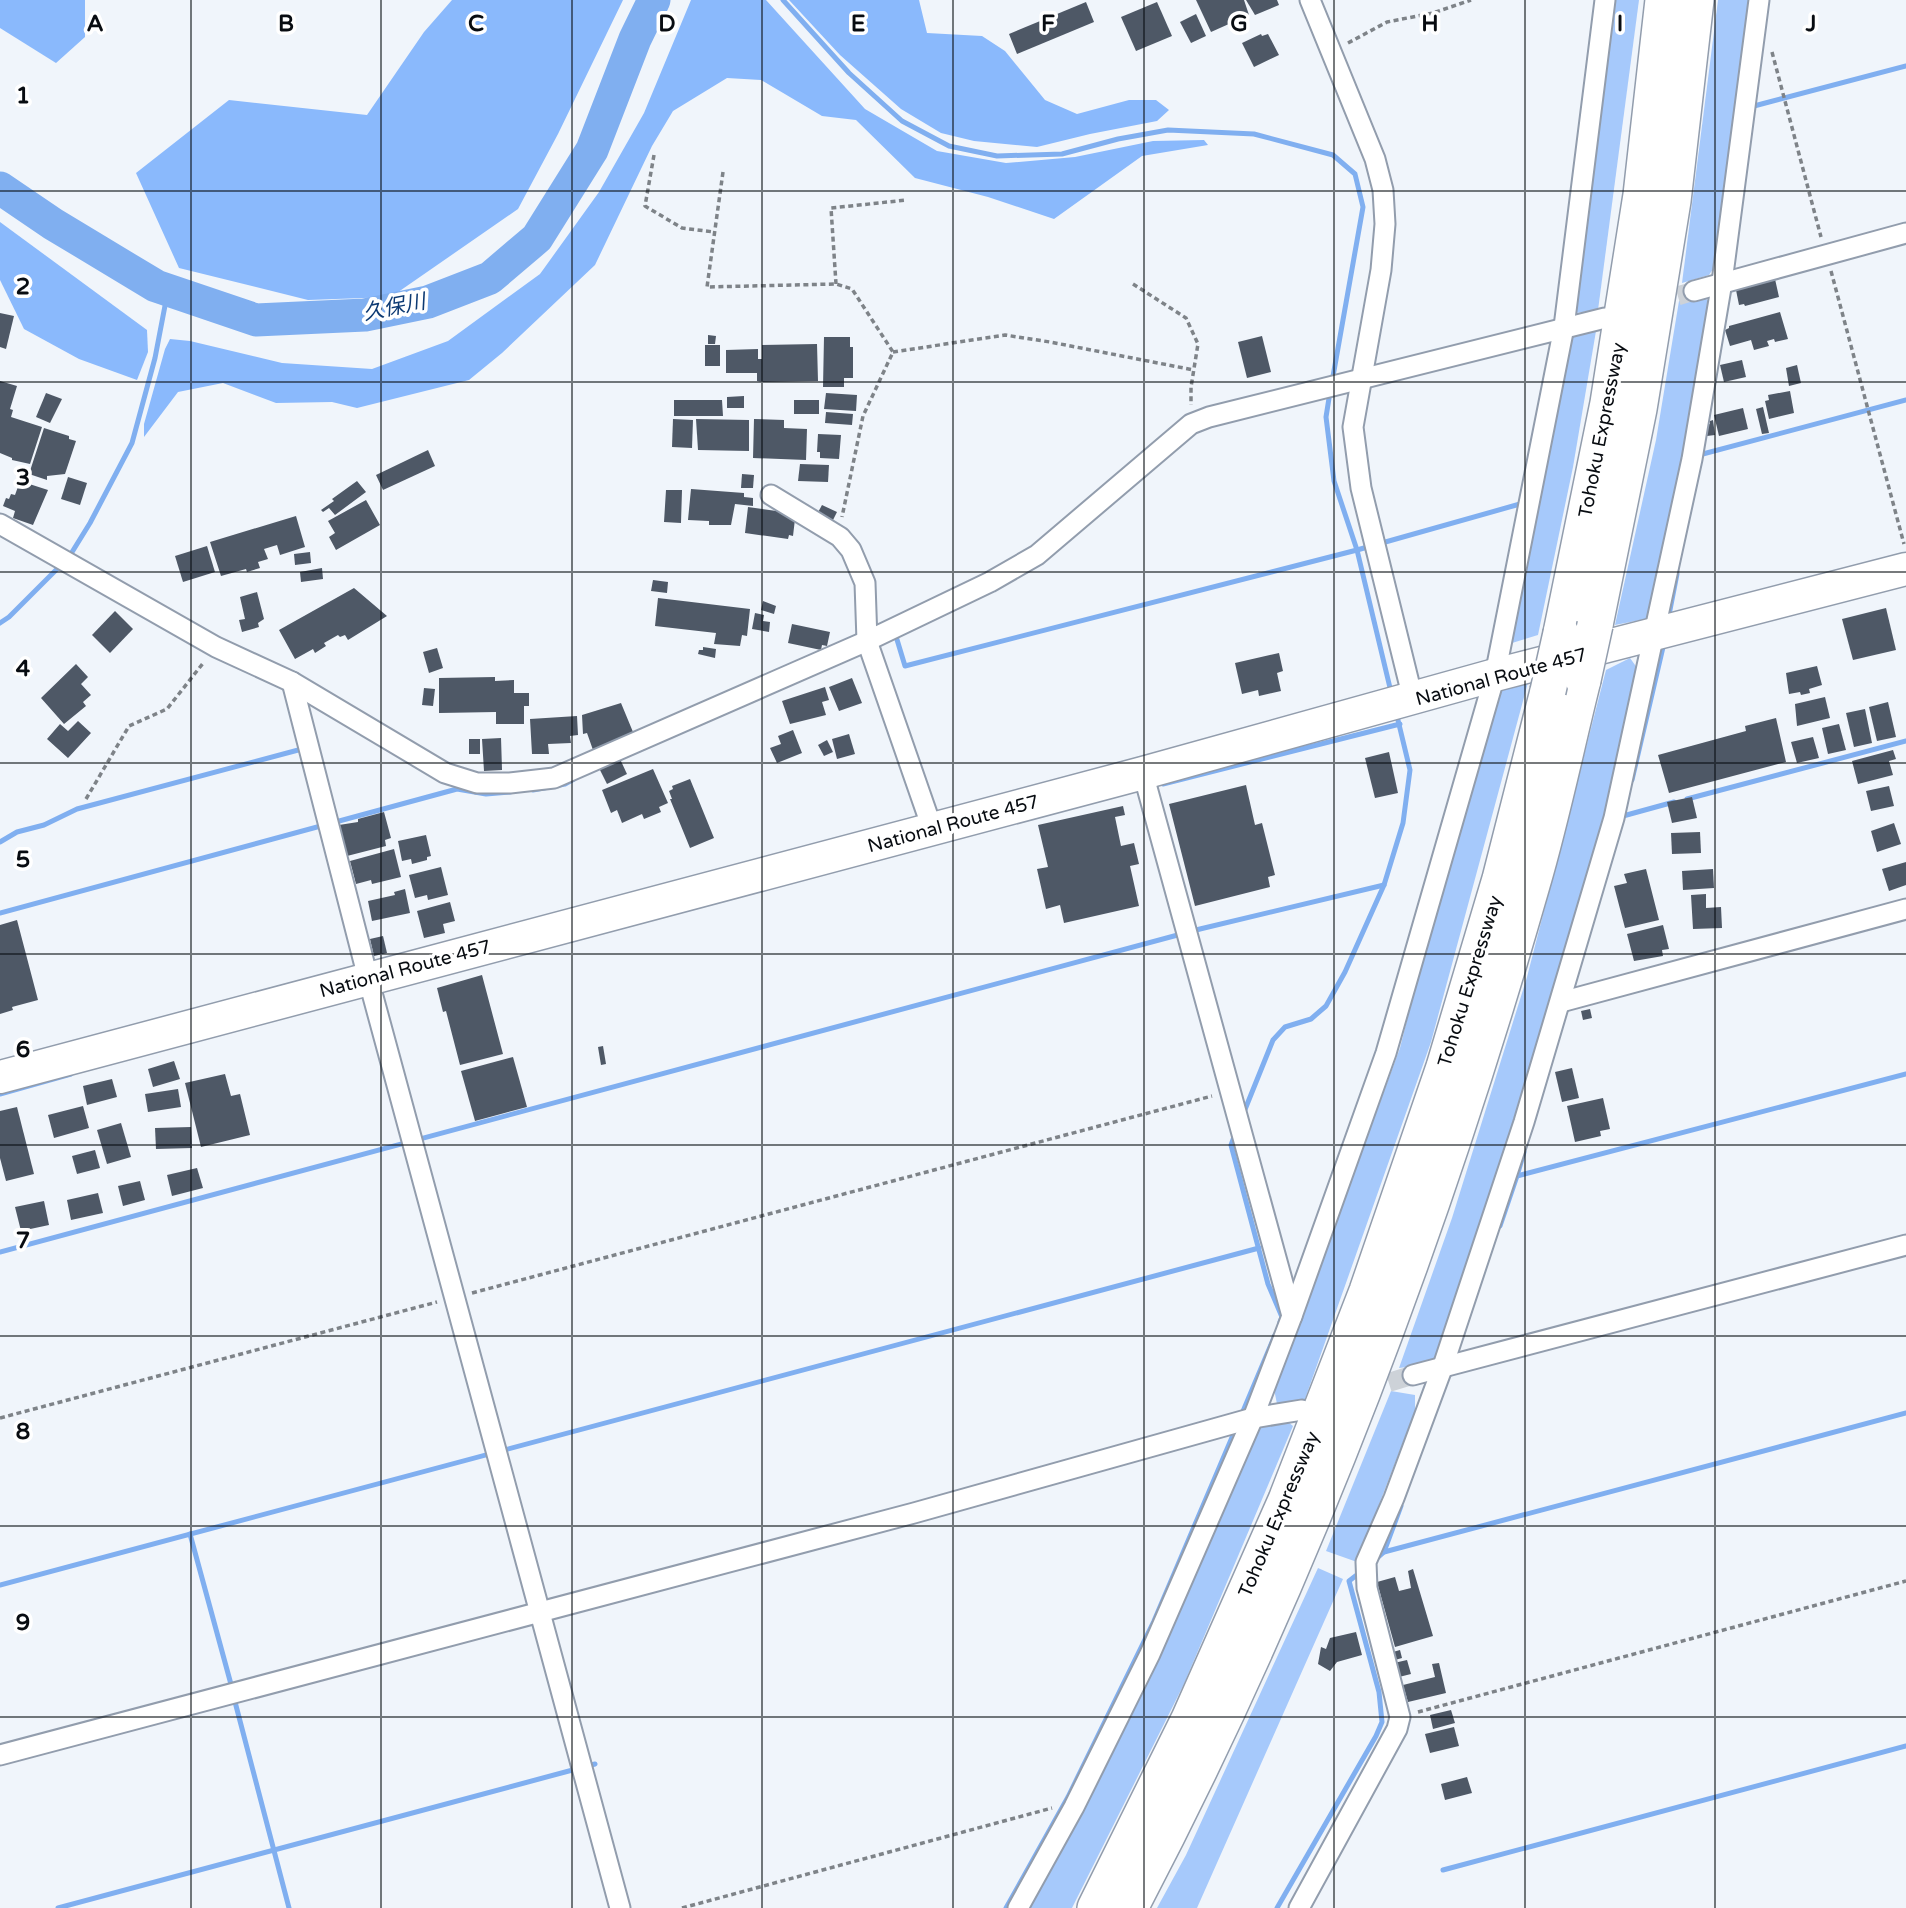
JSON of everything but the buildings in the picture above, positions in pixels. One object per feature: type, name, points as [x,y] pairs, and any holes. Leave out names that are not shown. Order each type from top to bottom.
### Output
[{"type":"highway","name":"Tohoku Expressway","points":[[1095,1908],[1189,1719],[1286,1500],[1367,1291],[1444,1067],[1500,878],[1561,633],[1608,402],[1641,195],[1663,0]]},
{"type":"highway","name":"Tohoku Expressway","points":[[1130,1908],[1225,1719],[1316,1513],[1400,1298],[1533,883],[1583,680],[1639,409],[1674,201],[1696,0]]},
{"type":"highway","name":"National Route 457","points":[[0,1077],[1143,773],[1495,675],[1906,569]]},
{"type":"street","points":[[1310,0],[1375,159],[1383,190],[1385,224],[1381,270],[1353,427],[1361,488],[1413,699]]},
{"type":"street","points":[[1018,1908],[1074,1807],[1150,1654],[1252,1418],[1292,1316],[1386,1053],[1495,675],[1564,327],[1605,0]]},
{"type":"street","points":[[1299,1908],[1397,1729],[1399,1717],[1367,1588],[1366,1562],[1394,1498],[1443,1366],[1524,1122],[1614,818],[1692,459],[1722,282],[1759,7]]},
{"type":"street","points":[[1694,290],[1906,233]]},
{"type":"street","points":[[0,524],[216,647],[292,682],[444,773],[477,783],[510,783],[554,778],[867,641],[990,582],[1037,555],[1191,424],[1209,417],[1605,318]]},
{"type":"street","points":[[771,495],[840,537],[851,550],[865,583],[867,641],[932,828]]},
{"type":"street","points":[[292,682],[368,978],[620,1908]]},
{"type":"street","points":[[1143,773],[1292,1316]]},
{"type":"street","points":[[1560,1002],[1906,909]]},
{"type":"street","points":[[1413,1375],[1906,1245]]},
{"type":"street","points":[[0,1755],[914,1513],[1252,1418],[1302,1410]]},
{"type":"path","points":[[1332,52],[1387,22],[1433,13],[1471,0]]},
{"type":"path","points":[[1759,7],[1906,550]]},
{"type":"path","points":[[654,155],[645,206],[682,228],[714,232]]},
{"type":"path","points":[[723,172],[707,288],[836,284],[852,289],[892,352]]},
{"type":"path","points":[[836,284],[831,208],[906,200]]},
{"type":"path","points":[[1133,284],[1186,318],[1198,344],[1191,424]]},
{"type":"path","points":[[892,352],[1005,335],[1194,370]]},
{"type":"path","points":[[840,537],[843,504],[863,416],[892,352]]},
{"type":"path","points":[[86,799],[129,726],[167,709],[216,647]]},
{"type":"path","points":[[0,1418],[1231,1091]]},
{"type":"path","points":[[1399,1717],[1906,1581]]},
{"type":"path","points":[[682,1908],[1055,1807],[1074,1807]]},
{"type":"shaded area","points":[[0,0],[85,0],[85,37],[56,63],[0,28]]},
{"type":"shaded area","points":[[452,0],[623,0],[518,209],[391,297],[308,300],[179,268],[136,173],[229,100],[367,115],[424,32]]},
{"type":"shaded area","points":[[691,0],[766,0],[865,109],[937,151],[1006,163],[1075,157],[1153,141],[1204,140],[1208,145],[1142,156],[1054,219],[988,197],[915,178],[856,120],[822,116],[761,80],[727,78],[673,111],[652,146],[595,265],[502,353],[469,380],[357,408],[332,402],[276,403],[223,383],[178,392],[144,437],[144,424],[170,339],[190,341],[282,363],[372,369],[448,341],[540,274],[599,192],[644,113]]},
{"type":"shaded area","points":[[789,0],[919,0],[927,33],[982,36],[1005,51],[1045,100],[1077,114],[1129,100],[1156,100],[1169,110],[1157,121],[1037,147],[974,141],[941,133],[901,109],[840,55]]},
{"type":"shaded area","points":[[1610,0],[1639,0],[1598,310],[1576,313],[1572,300]]},
{"type":"shaded area","points":[[1718,0],[1749,0],[1717,263],[1709,275],[1682,283]]},
{"type":"shaded area","points":[[0,222],[147,330],[148,352],[137,380],[79,359],[24,329],[0,280]]},
{"type":"shaded area","points":[[1700,295],[1712,303],[1684,462],[1651,618],[1615,625],[1656,440],[1679,301]]},
{"type":"shaded area","points":[[1597,325],[1573,467],[1538,635],[1512,643],[1510,629],[1568,337]]},
{"type":"shaded area","points":[[1630,658],[1640,672],[1611,795],[1552,1005],[1437,1354],[1430,1364],[1399,1368],[1452,1218],[1527,977],[1606,670]]},
{"type":"shaded area","points":[[1530,675],[1431,1042],[1304,1402],[1277,1404],[1274,1389],[1400,1048],[1484,711],[1502,687]]},
{"type":"shaded area","points":[[1391,1391],[1415,1395],[1415,1411],[1357,1562],[1326,1551]]},
{"type":"shaded area","points":[[1283,1418],[1293,1426],[1184,1684],[1072,1908],[1030,1908],[1152,1674],[1259,1424]]},
{"type":"shaded area","points":[[1318,1568],[1343,1579],[1197,1908],[1157,1908],[1186,1855]]},
{"type":"waterway","name":"久保川","points":[[0,188],[53,224],[156,286],[256,320],[365,315],[428,302],[490,278],[537,238],[592,150],[635,39],[654,0]]},
{"type":"waterway","points":[[783,0],[849,73],[902,121],[949,146],[997,156],[1062,154],[1118,139],[1168,130],[1254,134],[1333,155],[1355,174],[1363,207],[1332,382]]},
{"type":"waterway","points":[[1754,106],[1906,66]]},
{"type":"waterway","points":[[69,557],[132,443],[155,358],[168,290]]},
{"type":"waterway","points":[[1330,392],[1326,417],[1334,481],[1357,550],[1391,692]]},
{"type":"waterway","points":[[1699,458],[1699,455],[1906,400]]},
{"type":"waterway","points":[[895,633],[905,666],[1357,550],[1520,504]]},
{"type":"waterway","points":[[0,623],[62,564]]},
{"type":"waterway","points":[[1668,620],[1677,574]]},
{"type":"waterway","points":[[1632,780],[1664,643]]},
{"type":"waterway","points":[[1244,1112],[1273,1040],[1285,1027],[1311,1019],[1326,1006],[1345,972],[1384,885],[1403,823],[1410,770],[1396,712]]},
{"type":"waterway","points":[[1163,784],[1400,724]]},
{"type":"waterway","points":[[1687,799],[1906,741]]},
{"type":"waterway","points":[[0,842],[17,832],[44,825],[77,809],[302,749]]},
{"type":"waterway","points":[[533,790],[565,784],[574,779]]},
{"type":"waterway","points":[[0,913],[457,789],[486,794],[510,792]]},
{"type":"waterway","points":[[1623,816],[1674,802]]},
{"type":"waterway","points":[[0,1252],[1200,929],[1384,885]]},
{"type":"waterway","points":[[0,1094],[71,1074]]},
{"type":"waterway","points":[[1500,1226],[1517,1176],[1906,1074]]},
{"type":"waterway","points":[[1235,1134],[1231,1145],[1268,1284],[1282,1317],[1280,1322]]},
{"type":"waterway","points":[[1517,1176],[1524,1152]]},
{"type":"waterway","points":[[0,1585],[1259,1248]]},
{"type":"waterway","points":[[1241,1416],[1275,1335]]},
{"type":"waterway","points":[[1375,1560],[1384,1552],[1906,1413]]},
{"type":"waterway","points":[[1006,1908],[1068,1797],[1154,1621],[1236,1428]]},
{"type":"waterway","points":[[1384,1552],[1401,1506]]},
{"type":"waterway","points":[[190,1534],[232,1688]]},
{"type":"waterway","points":[[1277,1908],[1382,1722],[1379,1692],[1349,1581],[1362,1571]]},
{"type":"waterway","points":[[234,1698],[289,1908]]},
{"type":"waterway","points":[[1443,1870],[1906,1746]]},
{"type":"waterway","points":[[58,1908],[595,1764]]},
{"type":"tunnel","points":[[1650,304],[1694,291]]},
{"type":"tunnel","points":[[1361,1391],[1413,1375]]}]
